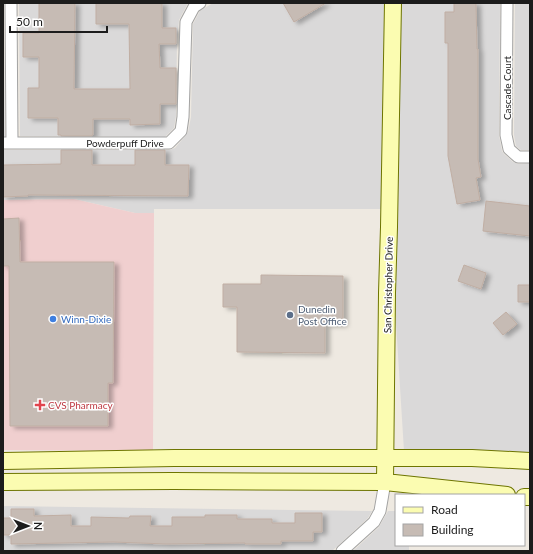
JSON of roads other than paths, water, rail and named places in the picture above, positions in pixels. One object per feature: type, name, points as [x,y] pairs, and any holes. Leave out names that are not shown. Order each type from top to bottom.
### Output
[{"type":"main road","name":"San Christopher Drive","points":[[386,482],[387,293],[390,219],[393,3]]},
{"type":"main road","points":[[3,461],[144,458],[472,458],[530,461]]},
{"type":"main road","points":[[3,482],[386,482],[498,494]]},
{"type":"street","points":[[8,143],[11,3]]},
{"type":"street","name":"Powderpuff Drive","points":[[8,143],[169,143],[181,131],[183,117],[186,22],[194,7],[200,3]]},
{"type":"street","name":"Cascade Court","points":[[507,3],[506,135],[509,150],[518,157],[530,157]]},
{"type":"street","name":"San Christopher Drive","points":[[342,551],[374,522],[380,511],[386,482]]},
{"type":"place","name":"Dunedin Post Office","points":[[290,315]]},
{"type":"place","name":"Winn-Dixie","points":[[53,319]]},
{"type":"place","name":"CVS Pharmacy","points":[[40,405]]}]
